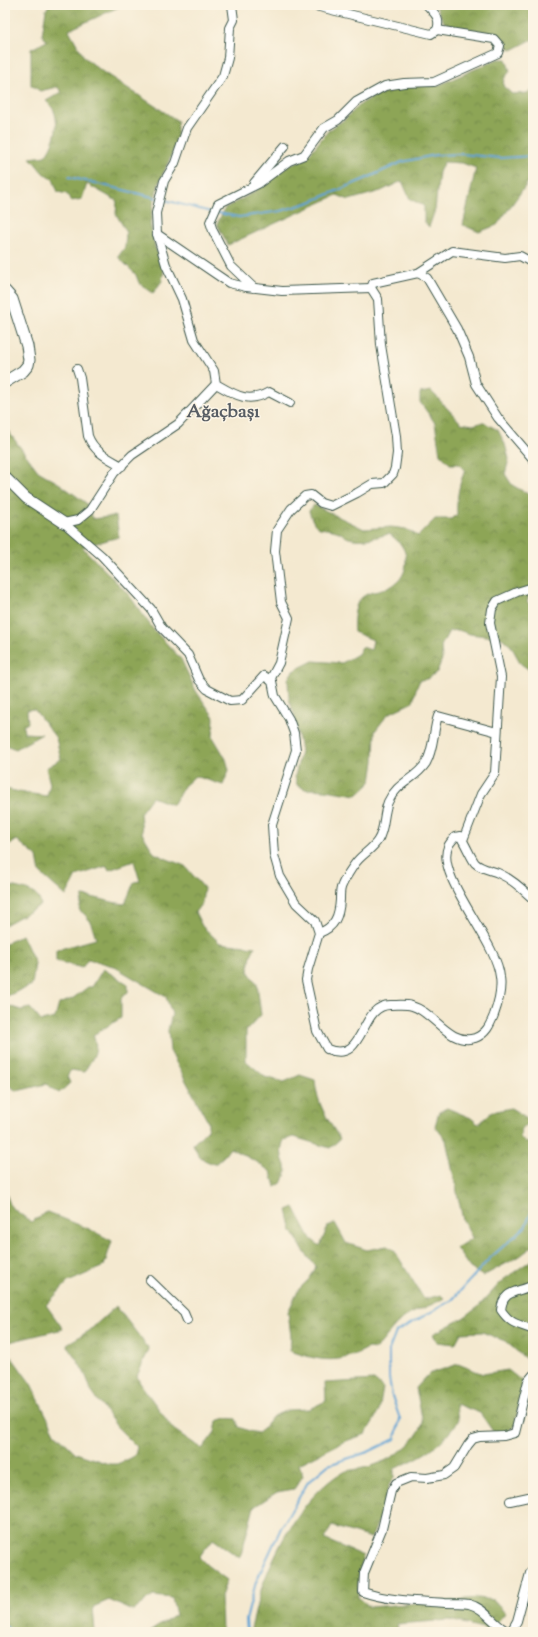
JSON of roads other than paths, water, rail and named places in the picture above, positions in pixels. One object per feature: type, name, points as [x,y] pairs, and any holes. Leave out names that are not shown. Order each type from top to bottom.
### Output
[{"type":"main road","points":[[5,291],[12,299],[27,346],[29,360],[28,365],[23,371],[5,382]]},
{"type":"street","points":[[216,384],[214,371],[194,340],[182,299],[166,265],[157,234],[156,213],[164,181],[175,163],[187,128],[223,76],[228,58],[230,28],[234,20],[232,5]]},
{"type":"street","points":[[311,5],[431,34],[437,30],[440,22],[427,5]]},
{"type":"street","points":[[254,288],[231,266],[213,231],[210,222],[218,204],[249,189],[289,161],[304,155],[324,128],[338,120],[356,102],[385,86],[404,82],[434,82],[498,53],[500,46],[494,39],[437,30]]},
{"type":"street","points":[[249,189],[284,146]]},
{"type":"street","points":[[157,234],[229,283],[254,288],[282,291],[371,288]]},
{"type":"street","points":[[371,288],[373,283],[418,273],[452,251],[505,258],[520,256],[531,262],[533,266]]},
{"type":"street","points":[[418,273],[427,278],[457,329],[469,357],[476,384],[498,418],[533,459]]},
{"type":"street","points":[[270,680],[280,663],[288,618],[280,602],[275,551],[277,530],[291,509],[305,496],[311,495],[321,503],[331,506],[372,484],[384,483],[393,474],[395,468],[397,453],[396,436],[381,345],[378,299],[371,288]]},
{"type":"street","points":[[77,369],[80,378],[88,436],[91,445],[100,453],[122,466]]},
{"type":"street","points":[[216,384],[233,394],[252,399],[269,392],[290,403]]},
{"type":"street","points":[[64,523],[78,520],[90,510],[114,473],[132,455],[178,424],[216,384]]},
{"type":"street","points":[[5,477],[26,498],[64,523],[102,556],[151,609],[162,628],[188,655],[199,680],[207,689],[230,701],[242,700],[264,676],[272,681],[275,696],[292,726],[296,750],[272,825],[274,855],[280,876],[296,903],[315,922],[319,933],[306,980],[317,1031],[326,1049],[336,1053],[346,1051],[353,1046],[359,1038],[370,1017],[380,1008],[388,1005],[413,1006],[428,1015],[455,1036],[464,1038],[475,1038],[485,1032],[490,1025],[498,1005],[500,977],[491,948],[450,878],[447,848],[455,837],[460,836],[474,862],[481,867],[514,881],[533,899]]},
{"type":"street","points":[[463,840],[481,794],[495,773],[501,677],[490,623],[492,609],[497,601],[533,587]]},
{"type":"street","points":[[319,933],[327,930],[335,921],[340,912],[341,888],[357,861],[378,841],[382,830],[383,817],[388,802],[395,789],[415,775],[425,763],[431,752],[434,729],[438,716],[497,732]]},
{"type":"street","points":[[150,1280],[184,1313],[187,1320]]},
{"type":"street","points":[[533,1285],[511,1292],[504,1297],[501,1310],[514,1324],[533,1330]]},
{"type":"street","points":[[533,1375],[528,1381],[515,1433],[504,1436],[480,1437],[474,1439],[468,1445],[454,1468],[444,1475],[427,1478],[411,1477],[396,1483],[391,1491],[382,1529],[364,1572],[363,1592],[377,1597],[392,1599],[470,1604],[487,1614],[502,1629],[509,1632],[517,1621],[530,1573],[533,1568]]},
{"type":"street","points":[[510,1501],[533,1496]]},
{"type":"waterway","points":[[218,213],[239,217],[281,211],[310,202],[402,162],[435,155],[462,154],[500,158],[533,156]]},
{"type":"waterway","points":[[69,177],[157,198]]},
{"type":"waterway","points":[[161,199],[211,212]]},
{"type":"waterway","points":[[247,1632],[246,1620],[256,1582],[281,1528],[308,1482],[328,1465],[368,1452],[395,1439],[400,1419],[392,1396],[389,1378],[389,1350],[396,1332],[452,1300],[490,1258],[525,1227],[533,1209]]},
{"type":"waterway","points":[[5,1626],[13,1632]]},
{"type":"district","name":"Ağaçbaşı","points":[[223,410]]}]
